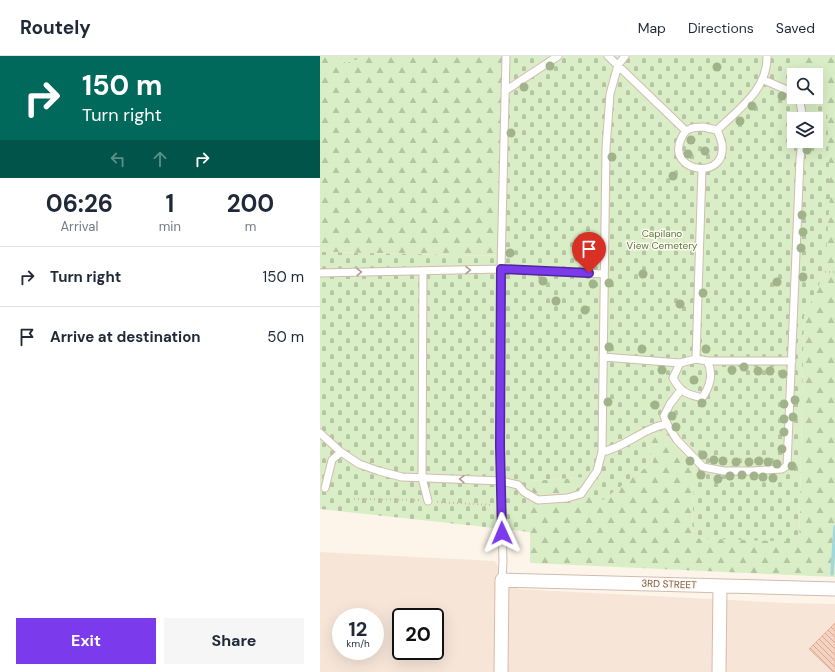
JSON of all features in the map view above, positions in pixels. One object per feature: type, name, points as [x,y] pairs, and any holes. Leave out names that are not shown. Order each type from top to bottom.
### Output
[{"type":"street","name":"3RD STREET","points":[[502,580],[835,589]]},
{"type":"street","points":[[500,672],[502,580]]},
{"type":"street","points":[[719,672],[720,586]]},
{"type":"lane","points":[[502,580],[501,269],[506,56]]},
{"type":"lane","points":[[505,91],[558,56]]},
{"type":"lane","points":[[608,56],[686,131]]},
{"type":"lane","points":[[320,433],[341,452],[359,464],[402,477],[501,480],[518,485],[524,492],[538,500],[567,498],[582,494],[597,471],[602,452],[606,148],[610,94],[618,65],[625,56]]},
{"type":"lane","points":[[717,130],[758,89],[764,80],[767,56]]},
{"type":"lane","points":[[764,80],[787,90]]},
{"type":"lane","points":[[697,127],[709,127],[717,130],[722,143],[722,150],[720,158],[715,163],[709,167],[696,169],[680,156],[679,142],[686,131],[697,127]]},
{"type":"lane","points":[[682,390],[670,404],[664,416],[677,440],[703,467],[724,471],[782,469],[787,466],[801,148]]},
{"type":"lane","points":[[696,359],[702,169]]},
{"type":"lane","points":[[320,273],[501,269],[604,274]]},
{"type":"lane","points":[[423,271],[422,478],[428,501]]},
{"type":"lane","points":[[603,357],[680,363],[696,359],[707,361],[792,361]]},
{"type":"lane","points":[[680,363],[674,378],[680,389],[688,394],[702,398],[710,384],[712,368],[707,361]]},
{"type":"lane","points":[[602,452],[612,450],[656,426],[667,424]]},
{"type":"lane","points":[[325,488],[332,460],[341,452]]},
{"type":"path","points":[[825,272],[835,272]]},
{"type":"path","points":[[354,498],[414,499],[502,506]]},
{"type":"shaded area","points":[[320,552],[494,561],[518,589],[788,603],[835,604],[835,672],[320,672]]},
{"type":"green space","points":[[320,56],[338,56],[346,63],[367,56],[503,56],[501,256],[320,252]]},
{"type":"green space","points":[[338,56],[367,56],[346,63]]},
{"type":"green space","name":"Capilano View Cemetery","points":[[503,56],[796,56],[786,64],[790,68],[787,68],[787,104],[823,103],[827,107],[830,195],[825,272],[804,316],[799,542],[692,538],[695,449],[680,437],[644,433],[653,462],[596,505],[587,477],[530,481],[530,532],[320,509],[320,252],[501,256]]},
{"type":"green space","points":[[796,56],[835,56],[835,577],[530,563],[530,481],[587,477],[596,504],[653,462],[644,433],[680,437],[695,449],[692,538],[799,541],[804,316],[825,272],[827,107],[823,103],[823,68],[790,68],[785,63]]},
{"type":"building","points":[[835,623],[835,672],[833,672],[809,649]]},
{"type":"waterway","points":[[832,574],[835,527]]},
{"type":"route","points":[[502,533],[500,446],[501,269],[589,273]]}]
